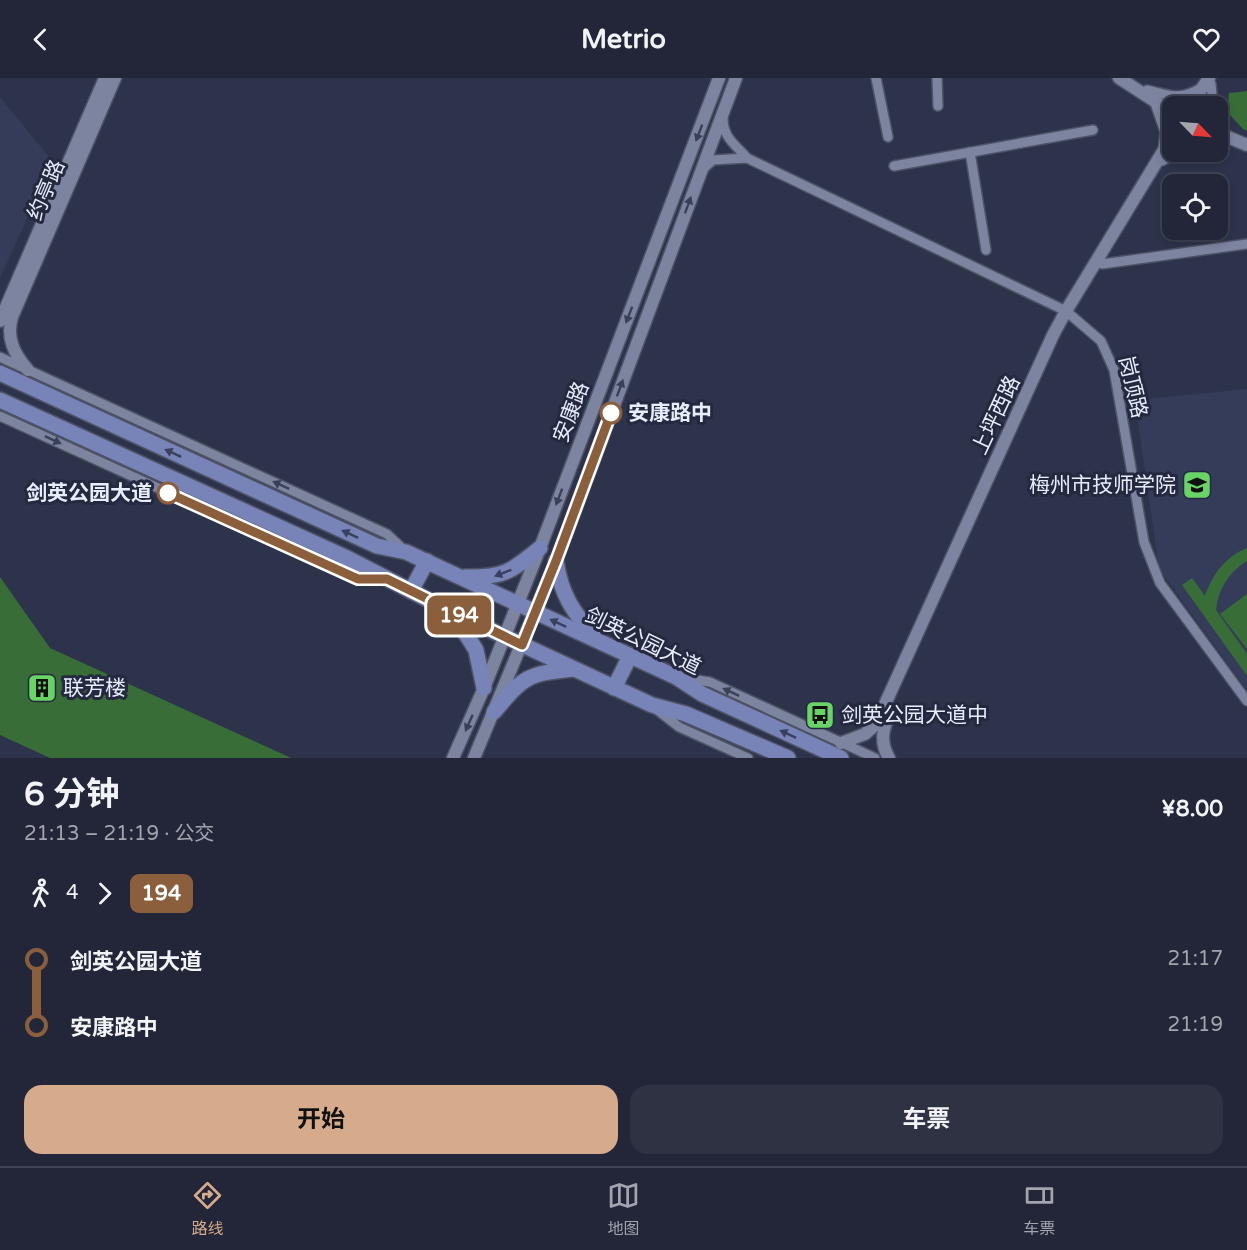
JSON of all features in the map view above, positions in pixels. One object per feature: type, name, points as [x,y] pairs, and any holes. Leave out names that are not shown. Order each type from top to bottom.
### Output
[{"type":"main road","name":"剑英公园大道","points":[[0,373],[377,546],[406,552],[427,561],[676,676],[702,694],[841,750]]},
{"type":"main road","points":[[45,420],[56,399]]},
{"type":"main road","points":[[0,400],[345,557],[452,612],[652,705],[686,714],[788,758]]},
{"type":"main road","points":[[459,576],[498,576],[518,567],[540,548]]},
{"type":"main road","points":[[411,591],[427,561]]},
{"type":"main road","points":[[556,561],[562,592],[598,641]]},
{"type":"main road","points":[[452,612],[476,650],[484,688]]},
{"type":"main road","points":[[615,688],[630,656]]},
{"type":"main road","points":[[494,712],[515,686],[532,675],[573,669]]},
{"type":"street","name":"约亭路","points":[[5,318],[105,78]]},
{"type":"street","name":"约亭路","points":[[5,318],[115,78]]},
{"type":"street","name":"安康路","points":[[453,758],[484,688],[540,548],[719,78]]},
{"type":"street","name":"安康路","points":[[474,758],[556,561],[736,78]]},
{"type":"street","points":[[876,78],[888,137]]},
{"type":"street","points":[[937,78],[938,106]]},
{"type":"street","points":[[1119,78],[1162,104]]},
{"type":"street","points":[[1131,78],[1162,102]]},
{"type":"street","points":[[1149,92],[1174,98],[1191,94],[1209,82]]},
{"type":"street","points":[[1198,96],[1209,82]]},
{"type":"street","points":[[1201,96],[1209,82]]},
{"type":"street","points":[[1149,92],[1162,124]]},
{"type":"street","points":[[723,113],[723,129],[734,146],[747,158]]},
{"type":"street","points":[[894,166],[1093,130]]},
{"type":"street","points":[[1228,139],[1247,145]]},
{"type":"street","points":[[970,152],[987,250]]},
{"type":"street","name":"上坪西路","points":[[1069,314],[1102,264],[1162,157]]},
{"type":"street","name":"上坪西路","points":[[880,724],[1069,314],[1162,157]]},
{"type":"street","points":[[701,171],[713,160],[747,158]]},
{"type":"street","name":"岗顶路","points":[[747,158],[1069,314],[1101,341],[1114,370],[1144,542],[1160,583],[1247,701]]},
{"type":"street","points":[[1102,264],[1247,244]]},
{"type":"street","points":[[5,318],[17,358],[28,370]]},
{"type":"street","points":[[0,357],[387,534],[406,552]]},
{"type":"street","points":[[0,416],[358,579],[387,579]]},
{"type":"street","points":[[652,705],[679,727],[748,758]]},
{"type":"street","points":[[841,750],[880,724],[883,744],[889,758]]},
{"type":"street","points":[[841,750],[875,758]]},
{"type":"shaded area","points":[[0,97],[53,162],[0,278]]},
{"type":"shaded area","name":"梅州市技师学院","points":[[1247,389],[1247,690],[1159,569],[1135,400]]},
{"type":"green space","points":[[1247,91],[1247,131],[1228,113],[1229,93]]},
{"type":"green space","points":[[1247,548],[1247,561],[1235,570],[1226,582],[1219,595],[1216,610],[1247,654],[1247,676],[1182,585],[1192,578],[1205,596],[1226,561]]},
{"type":"green space","points":[[0,577],[50,648],[291,758],[50,758],[0,735]]},
{"type":"green space","points":[[1247,594],[1247,649],[1220,614]]},
{"type":"bus line","name":"194","points":[[168,493],[358,579],[387,579],[522,645],[611,413]]},
{"type":"place","name":"安康路中","points":[[611,413]]},
{"type":"place","name":"梅州市技师学院","points":[[1197,485]]},
{"type":"place","name":"剑英公园大道","points":[[168,493]]},
{"type":"place","name":"联芳楼","points":[[42,688]]},
{"type":"place","name":"剑英公园大道中","points":[[820,715]]}]
